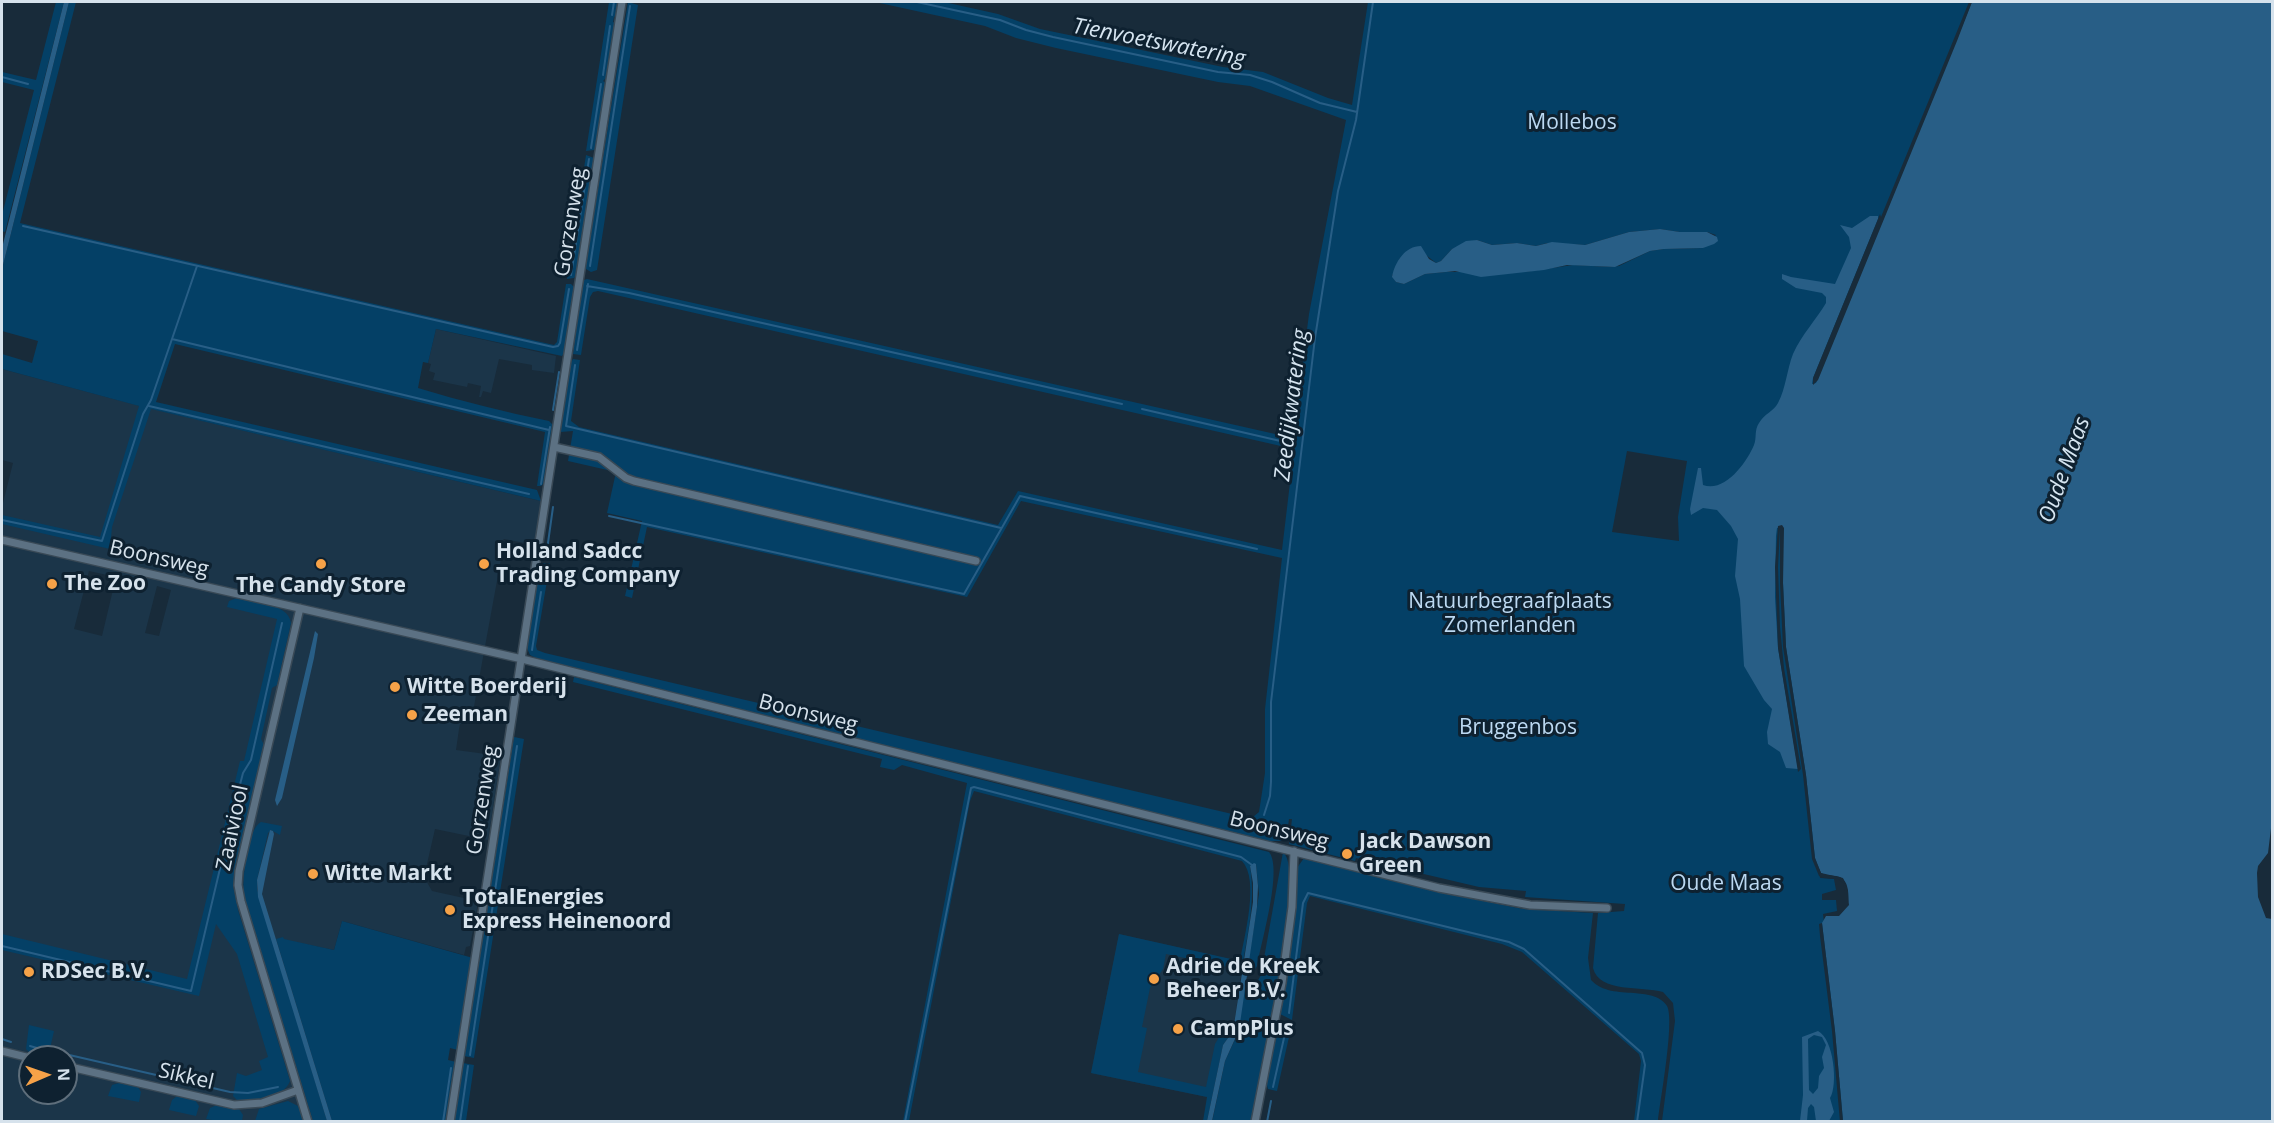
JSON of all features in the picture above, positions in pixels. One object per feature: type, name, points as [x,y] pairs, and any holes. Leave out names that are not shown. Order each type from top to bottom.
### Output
[{"type":"street","name":"Gorzenweg","points":[[450,1122],[622,2]]},
{"type":"street","points":[[554,447],[599,457],[626,478],[634,481],[976,561]]},
{"type":"street","name":"Boonsweg","points":[[2,540],[522,659],[1399,879],[1482,897],[1545,906],[1607,908]]},
{"type":"street","name":"Zaaiviool","points":[[300,608],[238,881],[241,901],[308,1122]]},
{"type":"street","points":[[1255,1122],[1282,983],[1292,907],[1294,851]]},
{"type":"street","points":[[2,1051],[18,1055]]},
{"type":"street","name":"Sikkel","points":[[78,1069],[234,1105],[262,1103],[298,1090]]},
{"type":"shaded area","points":[[436,329],[556,356],[554,373],[532,370],[532,365],[499,359],[491,393],[483,391],[481,397],[479,397],[481,386],[468,383],[467,387],[433,380],[435,373],[429,371],[431,364],[428,363]]},
{"type":"shaded area","points":[[2,369],[140,406],[541,501],[535,545],[504,539],[502,541],[501,559],[471,721],[460,724],[459,729],[456,750],[501,756],[488,840],[435,829],[424,877],[432,891],[473,900],[479,898],[470,946],[466,947],[464,955],[342,921],[334,950],[284,940],[400,1121],[2,1121],[2,507],[13,463],[2,460]],"holes":[[[89,571],[116,577],[102,636],[74,629]],[[157,586],[171,590],[159,636],[145,633]]]},
{"type":"shaded area","points":[[1119,934],[1243,962],[1233,1031],[1223,1045],[1212,1098],[1091,1073]]},
{"type":"green space","points":[[56,2],[64,2],[5,232],[2,231],[2,215],[34,90],[2,82],[2,72],[36,80]]},
{"type":"green space","points":[[69,2],[76,2],[20,223],[554,345],[557,342],[566,284],[574,287],[565,351],[562,356],[436,329],[428,363],[423,362],[418,388],[549,421],[554,426],[545,482],[541,486],[537,486],[545,432],[175,344],[156,402],[537,490],[541,501],[151,409],[112,527],[110,549],[2,524],[2,515],[100,537],[139,406],[2,369],[2,354],[32,363],[38,341],[2,331],[2,269]]},
{"type":"green space","points":[[609,2],[618,2],[613,22],[615,23],[607,77],[603,81],[606,83],[596,148],[586,151]]},
{"type":"green space","points":[[628,2],[638,5],[597,270],[591,272],[586,269],[586,263]]},
{"type":"green space","points":[[875,2],[944,2],[998,14],[1040,29],[1223,67],[1263,72],[1352,105],[1368,2],[1975,2],[1818,859],[1820,878],[1834,879],[1836,890],[1822,894],[1822,900],[1836,900],[1837,911],[1823,914],[1842,1072],[1844,1121],[1662,1121],[1675,1021],[1673,1003],[1663,992],[1612,985],[1597,976],[1593,968],[1598,913],[1624,911],[1625,904],[1525,897],[1526,891],[1479,887],[1356,858],[1355,861],[1289,844],[1292,819],[1289,819],[1287,833],[1282,841],[1266,841],[530,655],[527,648],[539,566],[543,563],[550,563],[536,646],[537,650],[545,653],[1245,817],[1253,817],[1259,812],[1265,773],[1265,709],[1282,558],[1021,501],[967,597],[647,527],[632,598],[625,596],[642,521],[607,513],[616,472],[568,461],[573,431],[560,432],[570,364],[573,359],[580,360],[571,421],[579,427],[998,525],[1018,491],[1282,550],[1294,449],[598,291],[593,292],[590,297],[581,355],[573,354],[582,286],[584,280],[587,279],[1293,438],[1309,314],[1346,120],[1250,86],[1218,82],[1056,48],[1016,38],[985,26]],"holes":[[[1660,229],[1707,232],[1716,235],[1703,248],[1650,251],[1619,266],[1573,265],[1524,272],[1446,272],[1425,274],[1404,284],[1396,282],[1392,276],[1400,258],[1426,255],[1436,263],[1452,249],[1477,240],[1492,245],[1517,243],[1536,246],[1547,243],[1585,245],[1629,232]],[[1627,451],[1687,461],[1678,517],[1679,541],[1612,532]]]},
{"type":"green space","points":[[586,155],[594,158],[594,164],[576,275],[574,278],[567,279]]},
{"type":"green space","points":[[237,598],[277,607],[289,616],[291,623],[277,685],[272,688],[261,739],[264,745],[235,868],[233,886],[238,910],[290,1081],[281,1092],[268,1098],[238,1101],[233,1096],[237,1073],[246,1076],[262,1070],[259,1061],[268,1057],[237,954],[216,924],[199,996],[2,950],[2,934],[187,979],[240,761],[244,761],[277,619],[227,607],[229,601]]},
{"type":"green space","points":[[574,677],[1269,852],[1273,861],[1272,889],[1257,966],[1252,974],[1246,977],[1259,894],[1256,864],[1250,866],[1252,893],[1242,970],[1166,954],[1163,969],[1150,988],[1142,1027],[1147,1028],[1138,1072],[1206,1087],[1215,1044],[1227,1024],[1234,1022],[1233,1031],[1223,1045],[1207,1121],[1203,1121],[1207,1097],[1091,1073],[1119,934],[1240,961],[1250,895],[1250,881],[1242,861],[974,791],[970,801],[909,1121],[903,1121],[967,783],[902,765],[894,770],[880,767],[882,759],[573,682]]},
{"type":"green space","points":[[514,737],[524,739],[474,1058],[464,1056]]},
{"type":"green space","points":[[261,822],[282,826],[280,835],[271,830],[268,833],[257,889],[327,1121],[313,1121],[244,896],[249,844],[252,834]]},
{"type":"green space","points":[[1283,852],[1289,868],[1290,897],[1286,936],[1252,1121],[1212,1122],[1225,1061],[1237,1035],[1244,985],[1256,984],[1261,975]]},
{"type":"green space","points":[[1304,858],[1453,895],[1523,909],[1593,913],[1588,958],[1591,980],[1611,991],[1652,996],[1660,999],[1667,1006],[1668,1044],[1658,1121],[1634,1121],[1641,1061],[1639,1054],[1522,952],[1502,944],[1310,896],[1307,903],[1292,1020],[1280,1014],[1291,937],[1297,868]]},
{"type":"green space","points":[[342,921],[473,958],[458,1050],[450,1048],[448,1060],[456,1062],[447,1121],[332,1121],[276,939],[283,937],[334,950]]},
{"type":"green space","points":[[1278,1024],[1291,1028],[1277,1091],[1268,1089],[1265,1078]]},
{"type":"green space","points":[[29,1025],[54,1031],[51,1045],[26,1045]]},
{"type":"green space","points":[[463,1063],[474,1065],[466,1121],[454,1121]]},
{"type":"green space","points":[[119,1083],[138,1087],[141,1092],[139,1102],[108,1096],[112,1085]]},
{"type":"green space","points":[[177,1096],[195,1100],[199,1106],[196,1116],[169,1110],[172,1100]]},
{"type":"green space","points":[[288,1101],[298,1106],[304,1121],[255,1121],[259,1109]]},
{"type":"green space","points":[[217,1105],[239,1109],[243,1115],[242,1121],[206,1119],[210,1108]]},
{"type":"water","points":[[64,2],[69,2],[2,269],[2,248]]},
{"type":"water","name":"Oude Maas","points":[[1972,2],[2272,2],[2272,820],[2268,853],[2258,866],[2257,873],[2258,897],[2266,918],[2272,919],[2272,1121],[1843,1121],[1822,923],[1826,916],[1839,916],[1849,905],[1848,892],[1846,883],[1841,877],[1821,873],[1815,858],[1806,775],[1786,647],[1783,527],[1777,528],[1776,536],[1775,597],[1778,648],[1798,769],[1786,768],[1780,752],[1768,744],[1767,732],[1772,709],[1744,666],[1740,599],[1735,576],[1738,539],[1731,526],[1717,510],[1703,508],[1691,515],[1690,509],[1698,468],[1701,468],[1703,485],[1719,485],[1734,474],[1746,460],[1754,445],[1757,426],[1776,406],[1781,397],[1797,347],[1826,303],[1826,297],[1822,293],[1796,288],[1782,279],[1782,274],[1835,284],[1851,248],[1849,237],[1840,225],[1852,228],[1870,216],[1878,216],[1813,378],[1812,384],[1816,383]]},
{"type":"water","points":[[1660,229],[1707,232],[1717,237],[1718,241],[1703,248],[1650,251],[1615,267],[1567,265],[1481,277],[1455,271],[1425,274],[1404,284],[1396,282],[1392,277],[1402,256],[1415,247],[1421,246],[1429,259],[1436,263],[1452,249],[1466,241],[1477,240],[1492,245],[1517,243],[1536,246],[1552,242],[1585,245],[1629,232]]},
{"type":"water","points":[[315,631],[318,634],[314,658],[282,798],[277,806],[275,800]]},
{"type":"water","points":[[270,830],[274,834],[262,894],[332,1121],[327,1121],[258,897],[257,880]]},
{"type":"water","points":[[1254,863],[1258,886],[1257,907],[1239,1030],[1225,1061],[1212,1121],[1207,1121],[1223,1045],[1233,1031],[1253,902],[1250,866]]},
{"type":"water","points":[[1818,1031],[1828,1043],[1831,1052],[1834,1083],[1830,1098],[1834,1112],[1829,1121],[1816,1121],[1814,1107],[1811,1104],[1808,1108],[1807,1121],[1800,1121],[1803,1095],[1802,1037]],"holes":[[[1814,1035],[1822,1037],[1826,1045],[1822,1057],[1824,1068],[1819,1076],[1818,1088],[1813,1094],[1809,1090],[1808,1039]]]},
{"type":"pier","points":[[1969,2],[1972,2],[1957,41],[1818,380],[1813,385],[1813,378]]},
{"type":"pier","points":[[1782,525],[1784,528],[1783,583],[1786,647],[1806,775],[1815,858],[1821,873],[1843,878],[1848,891],[1845,891],[1843,883],[1838,879],[1819,876],[1812,859],[1803,775],[1783,647],[1780,528],[1778,567],[1780,627],[1784,668],[1801,769],[1798,772],[1778,648],[1775,567],[1778,526]]},
{"type":"pier","points":[[1822,923],[1835,1031],[1843,1121],[1840,1122],[1820,936],[1819,924]]},
{"type":"waterway","points":[[612,15],[614,2]]},
{"type":"waterway","name":"Tienvoetswatering","points":[[917,2],[1000,20],[1053,37],[1218,72],[1250,75],[1320,103],[1357,112]]},
{"type":"waterway","name":"Zeedijkwatering","points":[[1264,815],[1270,796],[1271,782],[1271,702],[1315,338],[1338,191],[1356,120],[1373,2]]},
{"type":"waterway","points":[[590,266],[630,6]]},
{"type":"waterway","points":[[603,75],[610,26]]},
{"type":"waterway","points":[[2,77],[28,84]]},
{"type":"waterway","points":[[591,148],[601,84]]},
{"type":"waterway","points":[[571,275],[589,159]]},
{"type":"waterway","points":[[23,226],[553,347],[560,343],[569,289]]},
{"type":"waterway","points":[[172,339],[197,266]]},
{"type":"waterway","points":[[577,350],[588,284]]},
{"type":"waterway","points":[[587,286],[629,293],[1122,404]]},
{"type":"waterway","points":[[2,520],[102,541],[143,414],[151,400],[172,339],[549,430]]},
{"type":"waterway","points":[[575,365],[566,426],[1001,528]]},
{"type":"waterway","points":[[553,410],[559,372]]},
{"type":"waterway","points":[[149,406],[529,494]]},
{"type":"waterway","points":[[1142,409],[1289,443]]},
{"type":"waterway","points":[[541,484],[550,427]]},
{"type":"waterway","points":[[609,516],[964,594],[1020,496],[1257,549]]},
{"type":"waterway","points":[[547,550],[553,507]]},
{"type":"waterway","points":[[542,584],[544,567]]},
{"type":"waterway","points":[[532,650],[541,592]]},
{"type":"waterway","points":[[236,800],[243,773],[251,760],[282,623]]},
{"type":"waterway","points":[[470,1055],[517,746]]},
{"type":"waterway","points":[[905,1122],[971,788],[1241,857],[1252,865]]},
{"type":"waterway","points":[[2,946],[191,991],[232,818]]},
{"type":"waterway","points":[[1289,1013],[1303,903],[1308,893],[1509,942],[1524,949],[1642,1053],[1645,1065],[1637,1122]]},
{"type":"waterway","points":[[1273,1087],[1286,1029]]},
{"type":"waterway","points":[[2,1039],[11,1042]]},
{"type":"waterway","points":[[78,1057],[230,1092],[248,1093],[278,1087]]},
{"type":"waterway","points":[[460,1122],[468,1066]]},
{"type":"waterway","points":[[443,1122],[451,1068]]},
{"type":"waterway","points":[[1267,1122],[1271,1101]]},
{"type":"place","name":"The Candy Store","points":[[321,564]]},
{"type":"place","name":"Holland Sadcc Trading Company","points":[[484,564]]},
{"type":"place","name":"The Zoo","points":[[52,584]]},
{"type":"place","name":"Witte Boerderij","points":[[395,687]]},
{"type":"place","name":"Zeeman","points":[[412,715]]},
{"type":"place","name":"Jack Dawson Green","points":[[1347,854]]},
{"type":"place","name":"Witte Markt","points":[[313,874]]},
{"type":"place","name":"TotalEnergies Express Heinenoord","points":[[450,910]]},
{"type":"place","name":"RDSec B.V.","points":[[29,972]]},
{"type":"place","name":"Adrie de Kreek Beheer B.V.","points":[[1154,979]]},
{"type":"place","name":"CampPlus","points":[[1178,1029]]},
{"type":"park label","name":"Mollebos","points":[[1572,123]]},
{"type":"park label","name":"Natuurbegraafplaats Zomerlanden","points":[[1510,614]]},
{"type":"park label","name":"Bruggenbos","points":[[1518,728]]}]
